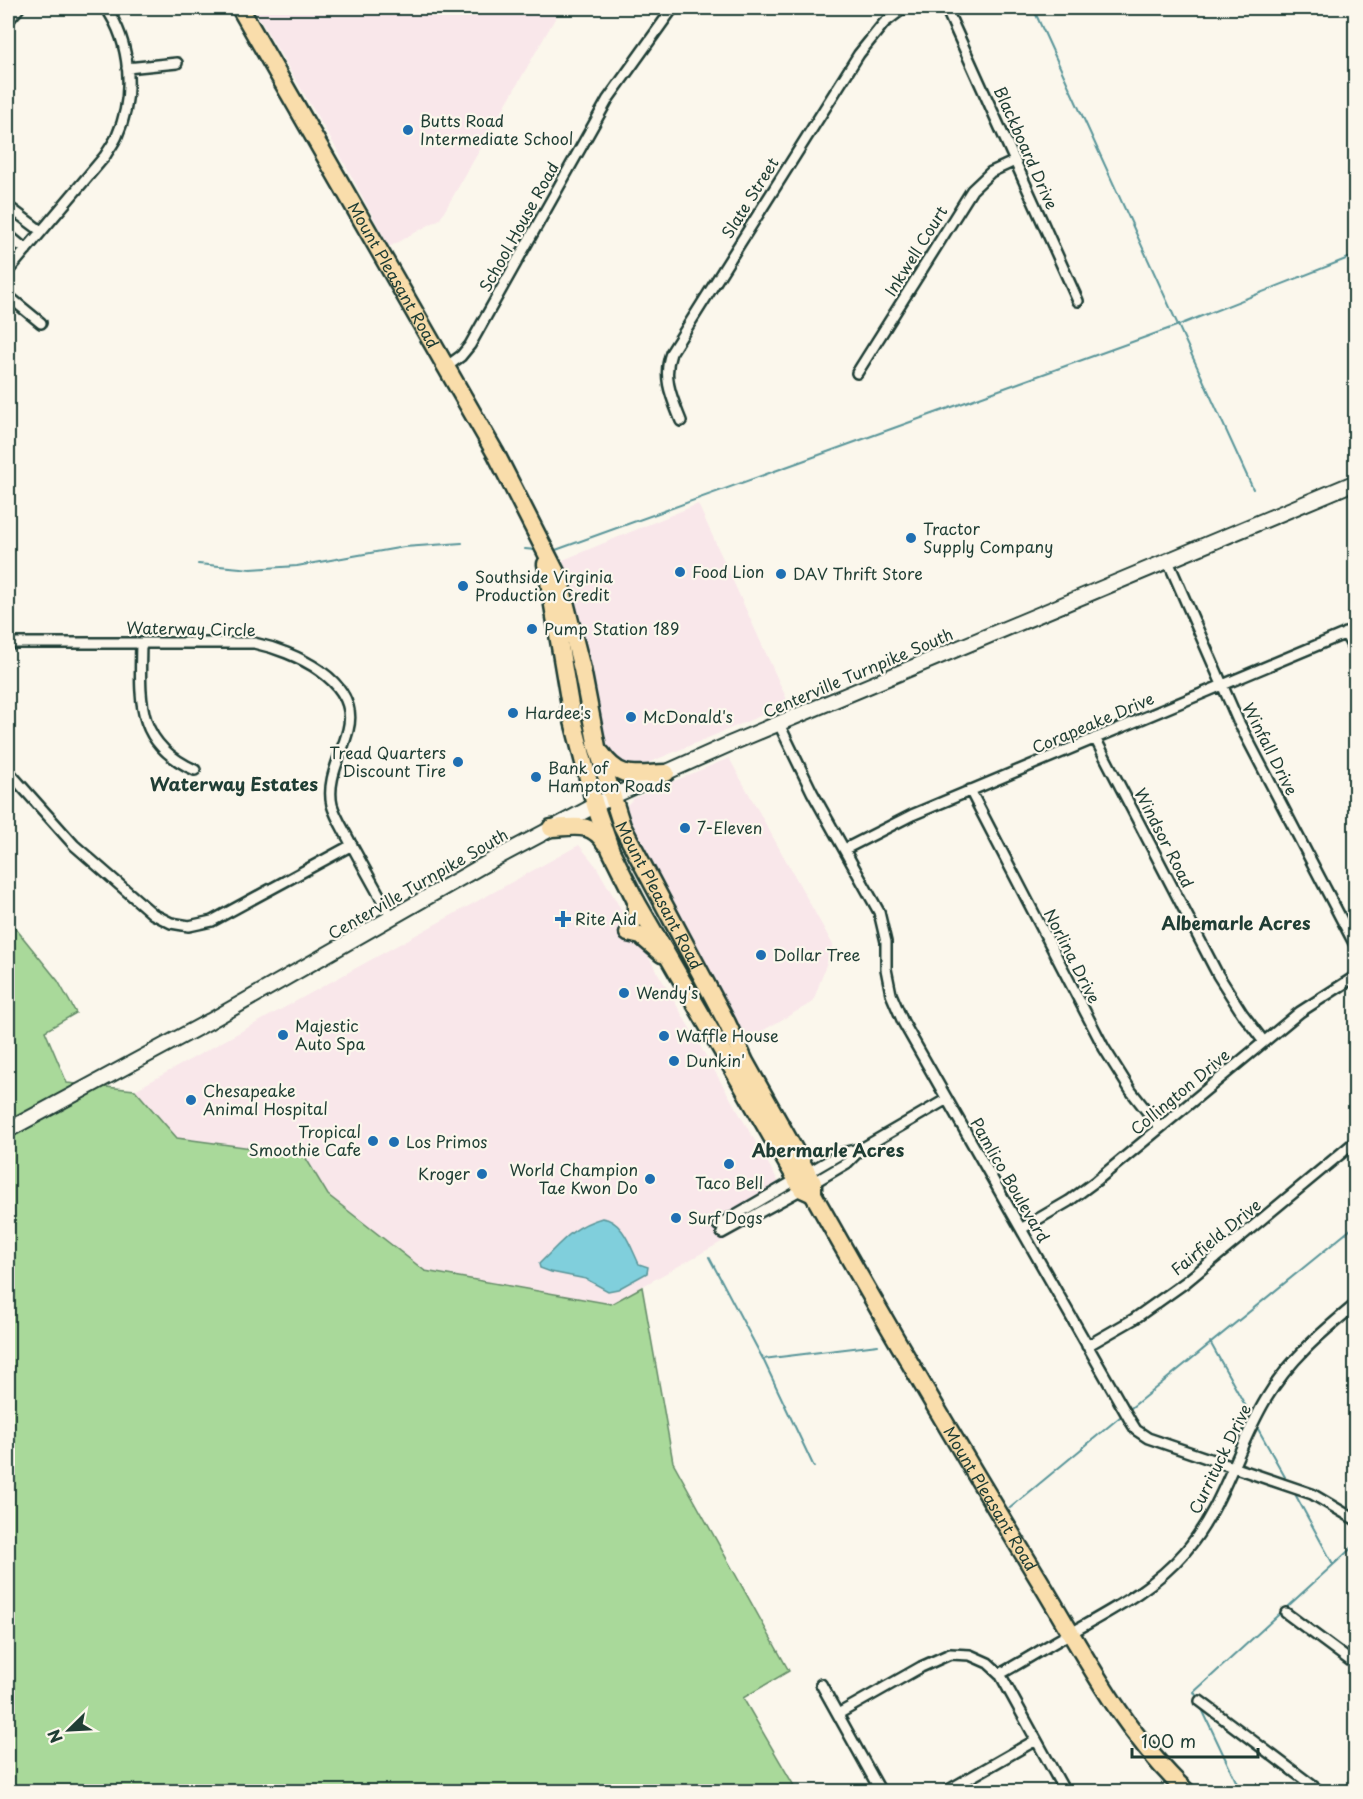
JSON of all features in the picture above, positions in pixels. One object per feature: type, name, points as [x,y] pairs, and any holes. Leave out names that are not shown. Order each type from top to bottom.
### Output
[{"type":"highway","name":"Mount Pleasant Road","points":[[240,8],[496,454],[559,578],[568,609],[597,747],[622,826],[636,856],[694,960],[807,1184]]},
{"type":"highway","name":"Mount Pleasant Road","points":[[541,544],[570,706],[595,805],[611,851],[636,901],[807,1184],[1125,1721],[1155,1759],[1188,1791]]},
{"type":"highway","points":[[597,747],[608,764],[618,772],[634,775],[666,773]]},
{"type":"highway","points":[[551,828],[580,826],[590,828],[600,835],[611,851]]},
{"type":"highway","points":[[636,901],[636,916],[628,933],[641,936],[674,965],[694,960]]},
{"type":"main road","name":"Centerville Turnpike South","points":[[8,1130],[216,1017],[487,863],[611,796],[1356,482]]},
{"type":"street","points":[[8,21],[20,8]]},
{"type":"street","points":[[8,271],[105,156],[117,135],[127,92],[127,68],[121,36],[106,8]]},
{"type":"street","name":"School House Road","points":[[446,367],[461,356],[470,345],[608,99],[673,8]]},
{"type":"street","name":"Slate Street","points":[[681,421],[667,378],[671,353],[858,54],[884,23],[904,8]]},
{"type":"street","name":"Blackboard Drive","points":[[946,8],[1078,301]]},
{"type":"street","points":[[127,68],[177,63]]},
{"type":"street","name":"Inkwell Court","points":[[857,373],[972,190],[991,172],[1015,161]]},
{"type":"street","points":[[8,210],[13,210],[41,231]]},
{"type":"street","points":[[8,235],[26,250]]},
{"type":"street","points":[[8,296],[41,324]]},
{"type":"street","name":"Winfall Drive","points":[[1168,561],[1221,685],[1356,947]]},
{"type":"street","name":"Corapeake Drive","points":[[845,849],[970,790],[1356,628]]},
{"type":"street","points":[[1345,633],[1356,653]]},
{"type":"street","name":"Waterway Circle","points":[[8,645],[57,642],[254,643],[296,656],[330,679],[343,696],[349,711],[349,729],[333,773],[332,806],[392,918]]},
{"type":"street","points":[[141,643],[142,711],[148,729],[165,752],[195,770]]},
{"type":"street","name":"Pamlico Boulevard","points":[[779,724],[812,792],[879,912],[886,942],[888,981],[898,1011],[1131,1422],[1143,1435],[1312,1494],[1356,1520]]},
{"type":"street","name":"Windsor Road","points":[[1095,738],[1218,975],[1264,1042]]},
{"type":"street","points":[[8,771],[74,845],[145,908],[171,923],[189,926],[212,921],[352,845]]},
{"type":"street","name":"Norlina Drive","points":[[970,790],[1104,1048],[1131,1092],[1160,1128]]},
{"type":"street","name":"Collington Drive","points":[[1021,1229],[1069,1201],[1300,1012],[1356,976]]},
{"type":"street","points":[[720,1229],[847,1162],[861,1149],[947,1099]]},
{"type":"street","name":"Fairfield Drive","points":[[1087,1346],[1134,1319],[1186,1282],[1356,1141]]},
{"type":"street","name":"Currituck Drive","points":[[1000,1674],[1136,1596],[1177,1561],[1209,1519],[1256,1418],[1279,1378],[1309,1344],[1356,1304]]},
{"type":"street","points":[[1286,1613],[1356,1665]]},
{"type":"street","points":[[838,1714],[921,1667],[950,1654],[970,1655],[988,1663],[1000,1674],[1065,1791]]},
{"type":"street","points":[[821,1684],[881,1791]]},
{"type":"street","points":[[1200,1701],[1321,1791]]},
{"type":"street","points":[[945,1791],[1036,1740]]},
{"type":"shaded area","name":"Butts Road Intermediate School","points":[[253,8],[556,8],[560,10],[440,219],[389,247],[339,153]]},
{"type":"shaded area","points":[[698,504],[789,704],[629,771],[605,755],[563,560]]},
{"type":"shaded area","points":[[729,758],[833,945],[813,1002],[746,1040],[629,827],[625,813],[627,805],[634,798]]},
{"type":"shaded area","points":[[579,845],[596,866],[791,1203],[611,1304],[425,1271],[328,1195],[304,1155],[177,1138],[135,1090]]},
{"type":"green space","points":[[8,919],[58,981],[76,1013],[45,1031],[67,1083],[135,1090],[177,1138],[304,1155],[328,1195],[425,1271],[611,1304],[642,1287],[673,1462],[789,1671],[743,1698],[797,1791],[8,1791]]},
{"type":"water","points":[[602,1218],[616,1224],[621,1229],[639,1264],[648,1267],[647,1273],[618,1289],[608,1291],[586,1279],[540,1268],[539,1264],[567,1236],[582,1226]]},
{"type":"waterway","points":[[1033,8],[1253,489]]},
{"type":"waterway","points":[[553,551],[1179,325],[1356,255]]},
{"type":"waterway","points":[[198,564],[251,569],[297,566],[404,547],[462,543]]},
{"type":"waterway","points":[[525,549],[536,550]]},
{"type":"waterway","points":[[1131,1408],[1356,1225]]},
{"type":"waterway","points":[[709,1257],[763,1359],[814,1467]]},
{"type":"waterway","points":[[1210,1342],[1250,1414]]},
{"type":"waterway","points":[[763,1359],[878,1345]]},
{"type":"waterway","points":[[1010,1508],[1120,1417]]},
{"type":"waterway","points":[[1258,1429],[1285,1477]]},
{"type":"waterway","points":[[1295,1494],[1333,1564]]},
{"type":"waterway","points":[[1198,1699],[1194,1692],[1356,1544]]},
{"type":"waterway","points":[[1201,1707],[1241,1792]]},
{"type":"place","name":"Butts Road Intermediate School","points":[[408,130]]},
{"type":"place","name":"Tractor Supply Company","points":[[911,538]]},
{"type":"place","name":"Food Lion","points":[[680,572]]},
{"type":"place","name":"DAV Thrift Store","points":[[781,574]]},
{"type":"place","name":"Southside Virginia Production Credit","points":[[463,586]]},
{"type":"place","name":"Pump Station 189","points":[[532,629]]},
{"type":"place","name":"Hardee's","points":[[513,713]]},
{"type":"place","name":"McDonald's","points":[[631,717]]},
{"type":"place","name":"Tread Quarters Discount Tire","points":[[458,762]]},
{"type":"place","name":"Bank of Hampton Roads","points":[[536,777]]},
{"type":"place","name":"7-Eleven","points":[[685,828]]},
{"type":"place","name":"Rite Aid","points":[[563,919]]},
{"type":"place","name":"Dollar Tree","points":[[761,955]]},
{"type":"place","name":"Wendy's","points":[[624,993]]},
{"type":"place","name":"Majestic Auto Spa","points":[[283,1035]]},
{"type":"place","name":"Waffle House","points":[[664,1036]]},
{"type":"place","name":"Dunkin'","points":[[674,1061]]},
{"type":"place","name":"Chesapeake Animal Hospital","points":[[191,1100]]},
{"type":"place","name":"Tropical Smoothie Cafe","points":[[373,1141]]},
{"type":"place","name":"Los Primos","points":[[394,1142]]},
{"type":"place","name":"Taco Bell","points":[[729,1164]]},
{"type":"place","name":"Kroger","points":[[482,1174]]},
{"type":"place","name":"World Champion Tae Kwon Do","points":[[650,1179]]},
{"type":"place","name":"Surf Dogs","points":[[676,1218]]},
{"type":"district","name":"Waterway Estates","points":[[234,785]]},
{"type":"district","name":"Albemarle Acres","points":[[1236,924]]},
{"type":"district","name":"Abermarle Acres","points":[[828,1151]]}]
